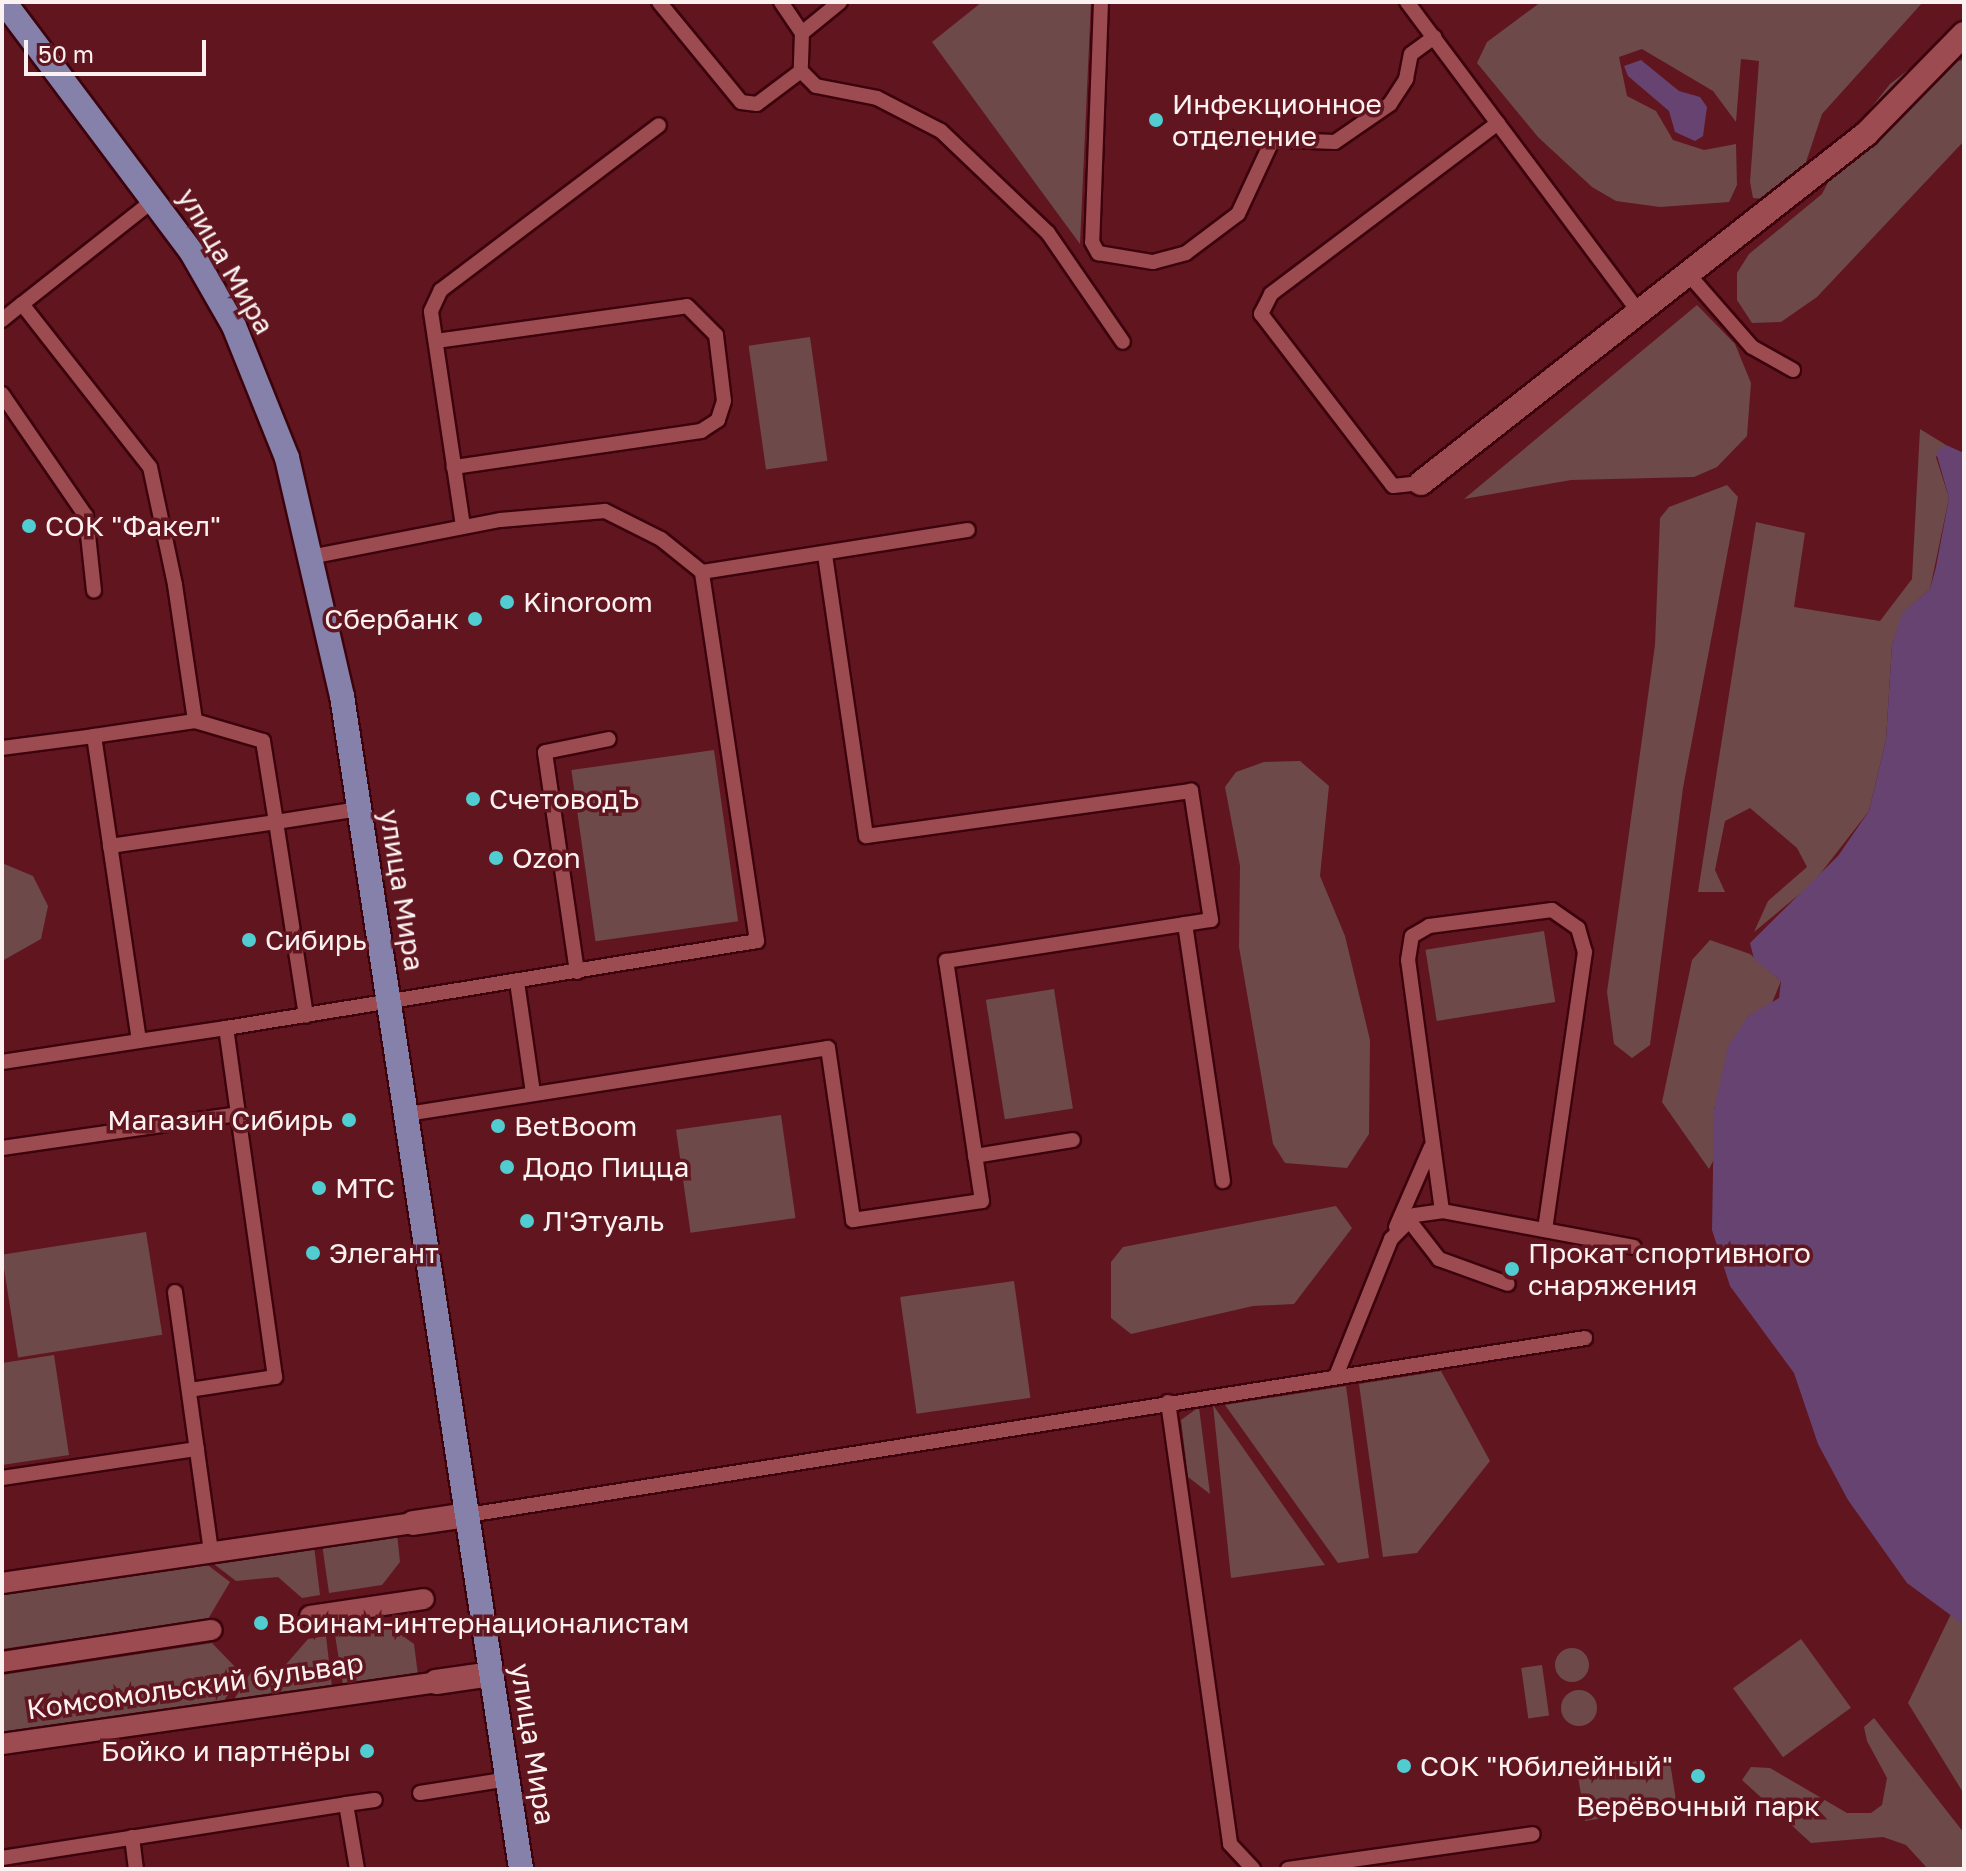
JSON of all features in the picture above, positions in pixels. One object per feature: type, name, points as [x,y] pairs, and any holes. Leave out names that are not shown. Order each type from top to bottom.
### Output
[{"type":"main road","name":"улица Мира","points":[[4,2],[155,199],[240,339],[287,458],[314,556],[359,809],[521,1869]]},
{"type":"street","points":[[1421,483],[1641,315],[1866,134],[1964,34]]},
{"type":"street","points":[[2,1583],[468,1515]]},
{"type":"street","name":"Комсомольский бульвар","points":[[310,1616],[424,1599]]},
{"type":"street","name":"Комсомольский бульвар","points":[[2,1662],[212,1630]]},
{"type":"street","name":"Комсомольский бульвар","points":[[2,1744],[492,1674]]},
{"type":"lane","points":[[659,2],[741,102],[757,104],[801,71]]},
{"type":"lane","points":[[781,2],[802,33],[801,71],[816,86],[877,98],[941,131],[1048,233],[1123,342]]},
{"type":"lane","points":[[802,33],[840,2]]},
{"type":"lane","points":[[1101,2],[1092,242],[1098,253],[1153,262],[1186,253],[1238,214],[1273,139]]},
{"type":"lane","points":[[1407,2],[1641,315]]},
{"type":"lane","points":[[1233,138],[1335,142],[1390,104],[1406,79],[1411,54],[1434,37]]},
{"type":"lane","points":[[1421,483],[1393,486],[1261,314],[1271,294],[1498,123]]},
{"type":"lane","points":[[463,526],[431,311],[441,290],[659,125]]},
{"type":"lane","points":[[2,320],[155,199]]},
{"type":"lane","points":[[1690,276],[1752,347],[1793,370]]},
{"type":"lane","points":[[22,304],[158,484],[195,721]]},
{"type":"lane","points":[[436,341],[687,306],[716,335],[724,401],[718,420],[701,431],[454,467]]},
{"type":"lane","points":[[2,394],[86,516],[94,591]]},
{"type":"lane","points":[[2,1062],[389,1003],[757,941],[702,572],[661,539],[605,511],[463,526],[314,556]]},
{"type":"lane","points":[[702,572],[968,530]]},
{"type":"lane","points":[[407,1114],[828,1048],[853,1220],[982,1201],[946,961],[1211,920],[1191,791],[866,836],[825,554]]},
{"type":"lane","points":[[2,748],[195,721],[263,741],[306,1016]]},
{"type":"lane","points":[[94,736],[139,1041]]},
{"type":"lane","points":[[577,972],[545,752],[609,739]]},
{"type":"lane","points":[[110,846],[359,809]]},
{"type":"lane","points":[[1442,1211],[1408,960],[1412,936],[1429,926],[1564,913],[1585,952],[1545,1230]]},
{"type":"lane","points":[[1185,924],[1223,1181]]},
{"type":"lane","points":[[517,982],[533,1093]]},
{"type":"lane","points":[[189,1390],[275,1377],[226,1028]]},
{"type":"lane","points":[[2,1148],[238,1114]]},
{"type":"lane","points":[[975,1156],[1073,1140]]},
{"type":"lane","points":[[1336,1376],[1391,1238],[1433,1144]]},
{"type":"lane","points":[[1391,1238],[1408,1219],[1442,1211],[1634,1247]]},
{"type":"lane","points":[[1408,1219],[1439,1259],[1508,1284]]},
{"type":"lane","points":[[175,1292],[211,1552]]},
{"type":"lane","points":[[468,1515],[1585,1338]]},
{"type":"lane","points":[[1168,1402],[1230,1844],[1253,1869]]},
{"type":"lane","points":[[2,1478],[197,1449]]},
{"type":"lane","points":[[420,1793],[508,1779]]},
{"type":"lane","points":[[2,1858],[375,1800]]},
{"type":"lane","points":[[346,1804],[357,1869]]},
{"type":"lane","points":[[1288,1869],[1533,1834]]},
{"type":"lane","points":[[132,1837],[136,1869]]},
{"type":"shaded area","points":[[982,2],[1091,2],[1080,244],[932,42]]},
{"type":"shaded area","points":[[1541,2],[1923,2],[1822,114],[1804,168],[1764,199],[1753,198],[1750,182],[1759,61],[1741,59],[1736,122],[1713,91],[1642,49],[1619,57],[1627,96],[1656,111],[1673,140],[1704,150],[1736,144],[1737,185],[1729,202],[1660,207],[1616,201],[1592,187],[1538,137],[1477,63],[1487,42]]},
{"type":"shaded area","points":[[1641,60],[1679,91],[1700,97],[1707,107],[1703,136],[1695,141],[1675,132],[1669,111],[1628,76],[1624,66]]},
{"type":"shaded area","points":[[1964,60],[1964,141],[1817,297],[1781,322],[1752,323],[1737,300],[1737,273],[1749,254],[1822,194],[1858,124],[1890,84],[1912,67]]},
{"type":"shaded area","points":[[1697,305],[1735,344],[1751,383],[1747,436],[1717,467],[1694,477],[1571,480],[1464,499]]},
{"type":"shaded area","points":[[810,337],[827,461],[766,469],[749,346]]},
{"type":"shaded area","points":[[1920,429],[1946,445],[1936,457],[1949,498],[1930,589],[1903,613],[1892,645],[1886,740],[1869,811],[1813,883],[1754,932],[1768,901],[1807,867],[1797,848],[1750,808],[1725,821],[1715,870],[1725,892],[1698,892],[1756,522],[1805,533],[1794,607],[1880,621],[1912,579]]},
{"type":"shaded area","points":[[1946,445],[1964,453],[1964,1625],[1907,1583],[1848,1500],[1818,1444],[1794,1373],[1730,1286],[1712,1230],[1714,1110],[1728,1046],[1748,1016],[1779,998],[1781,981],[1754,959],[1750,943],[1838,856],[1869,811],[1886,740],[1892,645],[1902,613],[1930,589],[1936,567],[1949,498],[1936,452]]},
{"type":"shaded area","points":[[1727,485],[1738,497],[1683,788],[1650,1045],[1632,1058],[1614,1044],[1607,992],[1655,645],[1660,518],[1669,507]]},
{"type":"shaded area","points":[[714,750],[738,921],[595,941],[571,770]]},
{"type":"shaded area","points":[[1300,761],[1329,786],[1320,876],[1345,936],[1370,1040],[1369,1134],[1347,1168],[1285,1163],[1273,1144],[1239,947],[1240,866],[1225,787],[1236,772],[1264,762]]},
{"type":"shaded area","points":[[2,863],[33,876],[48,906],[41,939],[2,961]]},
{"type":"shaded area","points":[[1544,931],[1555,1002],[1437,1021],[1425,950]]},
{"type":"shaded area","points":[[1710,940],[1750,954],[1781,981],[1769,1010],[1748,1016],[1714,1109],[1719,1150],[1709,1169],[1662,1102],[1692,960]]},
{"type":"shaded area","points":[[1054,989],[1073,1109],[1005,1119],[986,1000]]},
{"type":"shaded area","points":[[781,1115],[795,1218],[691,1233],[676,1130]]},
{"type":"shaded area","points":[[1336,1206],[1352,1228],[1294,1304],[1253,1306],[1131,1334],[1111,1318],[1111,1262],[1123,1247]]},
{"type":"shaded area","points":[[146,1232],[162,1335],[18,1358],[2,1255]]},
{"type":"shaded area","points":[[1014,1281],[1030,1398],[917,1414],[900,1297]]},
{"type":"shaded area","points":[[54,1355],[69,1455],[2,1465],[2,1363]]},
{"type":"shaded area","points":[[1441,1371],[1490,1461],[1417,1553],[1383,1557],[1359,1384]]},
{"type":"shaded area","points":[[1346,1386],[1369,1558],[1338,1563],[1225,1405]]},
{"type":"shaded area","points":[[1213,1405],[1325,1565],[1231,1578]]},
{"type":"shaded area","points":[[1199,1407],[1210,1494],[1188,1477],[1181,1420]]},
{"type":"shaded area","points":[[397,1533],[400,1562],[382,1585],[329,1593],[322,1544]]},
{"type":"shaded area","points":[[314,1546],[320,1595],[302,1598],[278,1577],[236,1581],[210,1561]]},
{"type":"shaded area","points":[[205,1563],[230,1582],[208,1619],[2,1649],[2,1593]]},
{"type":"shaded area","points":[[1951,1614],[1964,1625],[1964,1794],[1908,1703]]},
{"type":"shaded area","points":[[389,1626],[414,1644],[418,1675],[343,1685],[335,1635]]},
{"type":"shaded area","points":[[326,1636],[332,1687],[233,1701],[251,1672],[282,1669],[308,1639]]},
{"type":"shaded area","points":[[1801,1639],[1851,1708],[1783,1757],[1733,1688]]},
{"type":"shaded area","points":[[212,1643],[242,1674],[223,1702],[2,1733],[2,1675]]},
{"type":"shaded area","points":[[1572,1648],[1584,1653],[1589,1665],[1584,1677],[1572,1682],[1560,1677],[1555,1665],[1560,1653]]},
{"type":"shaded area","points":[[1542,1665],[1549,1716],[1528,1718],[1521,1668]]},
{"type":"shaded area","points":[[1579,1690],[1592,1695],[1597,1708],[1592,1721],[1579,1726],[1566,1721],[1561,1708],[1566,1695]]},
{"type":"shaded area","points":[[1874,1718],[1964,1833],[1964,1869],[1928,1869],[1906,1845],[1883,1837],[1811,1843],[1742,1780],[1751,1767],[1770,1768],[1847,1813],[1871,1813],[1882,1805],[1887,1778],[1867,1741],[1864,1727]]},
{"type":"shaded area","points":[[1669,1756],[1677,1806],[1585,1821],[1577,1771]]},
{"type":"place","name":"Инфекционное отделение","points":[[1156,120]]},
{"type":"place","name":"СОК \"Факел\"","points":[[29,526]]},
{"type":"place","name":"Kinoroom","points":[[507,602]]},
{"type":"place","name":"Сбербанк","points":[[475,619]]},
{"type":"place","name":"СчетоводЪ","points":[[473,799]]},
{"type":"place","name":"Ozon","points":[[496,858]]},
{"type":"place","name":"Сибирь","points":[[249,940]]},
{"type":"place","name":"Магазин Сибирь","points":[[349,1120]]},
{"type":"place","name":"BetBoom","points":[[498,1126]]},
{"type":"place","name":"Додо Пицца","points":[[507,1167]]},
{"type":"place","name":"МТС","points":[[319,1188]]},
{"type":"place","name":"Л'Этуаль","points":[[527,1221]]},
{"type":"place","name":"Элегант","points":[[313,1253]]},
{"type":"place","name":"Прокат спортивного снаряжения","points":[[1512,1269]]},
{"type":"place","name":"Воинам-интернационалистам","points":[[261,1623]]},
{"type":"place","name":"Бойко и партнёры","points":[[367,1751]]},
{"type":"place","name":"СОК \"Юбилейный\"","points":[[1404,1766]]},
{"type":"place","name":"Верёвочный парк","points":[[1698,1776]]}]
